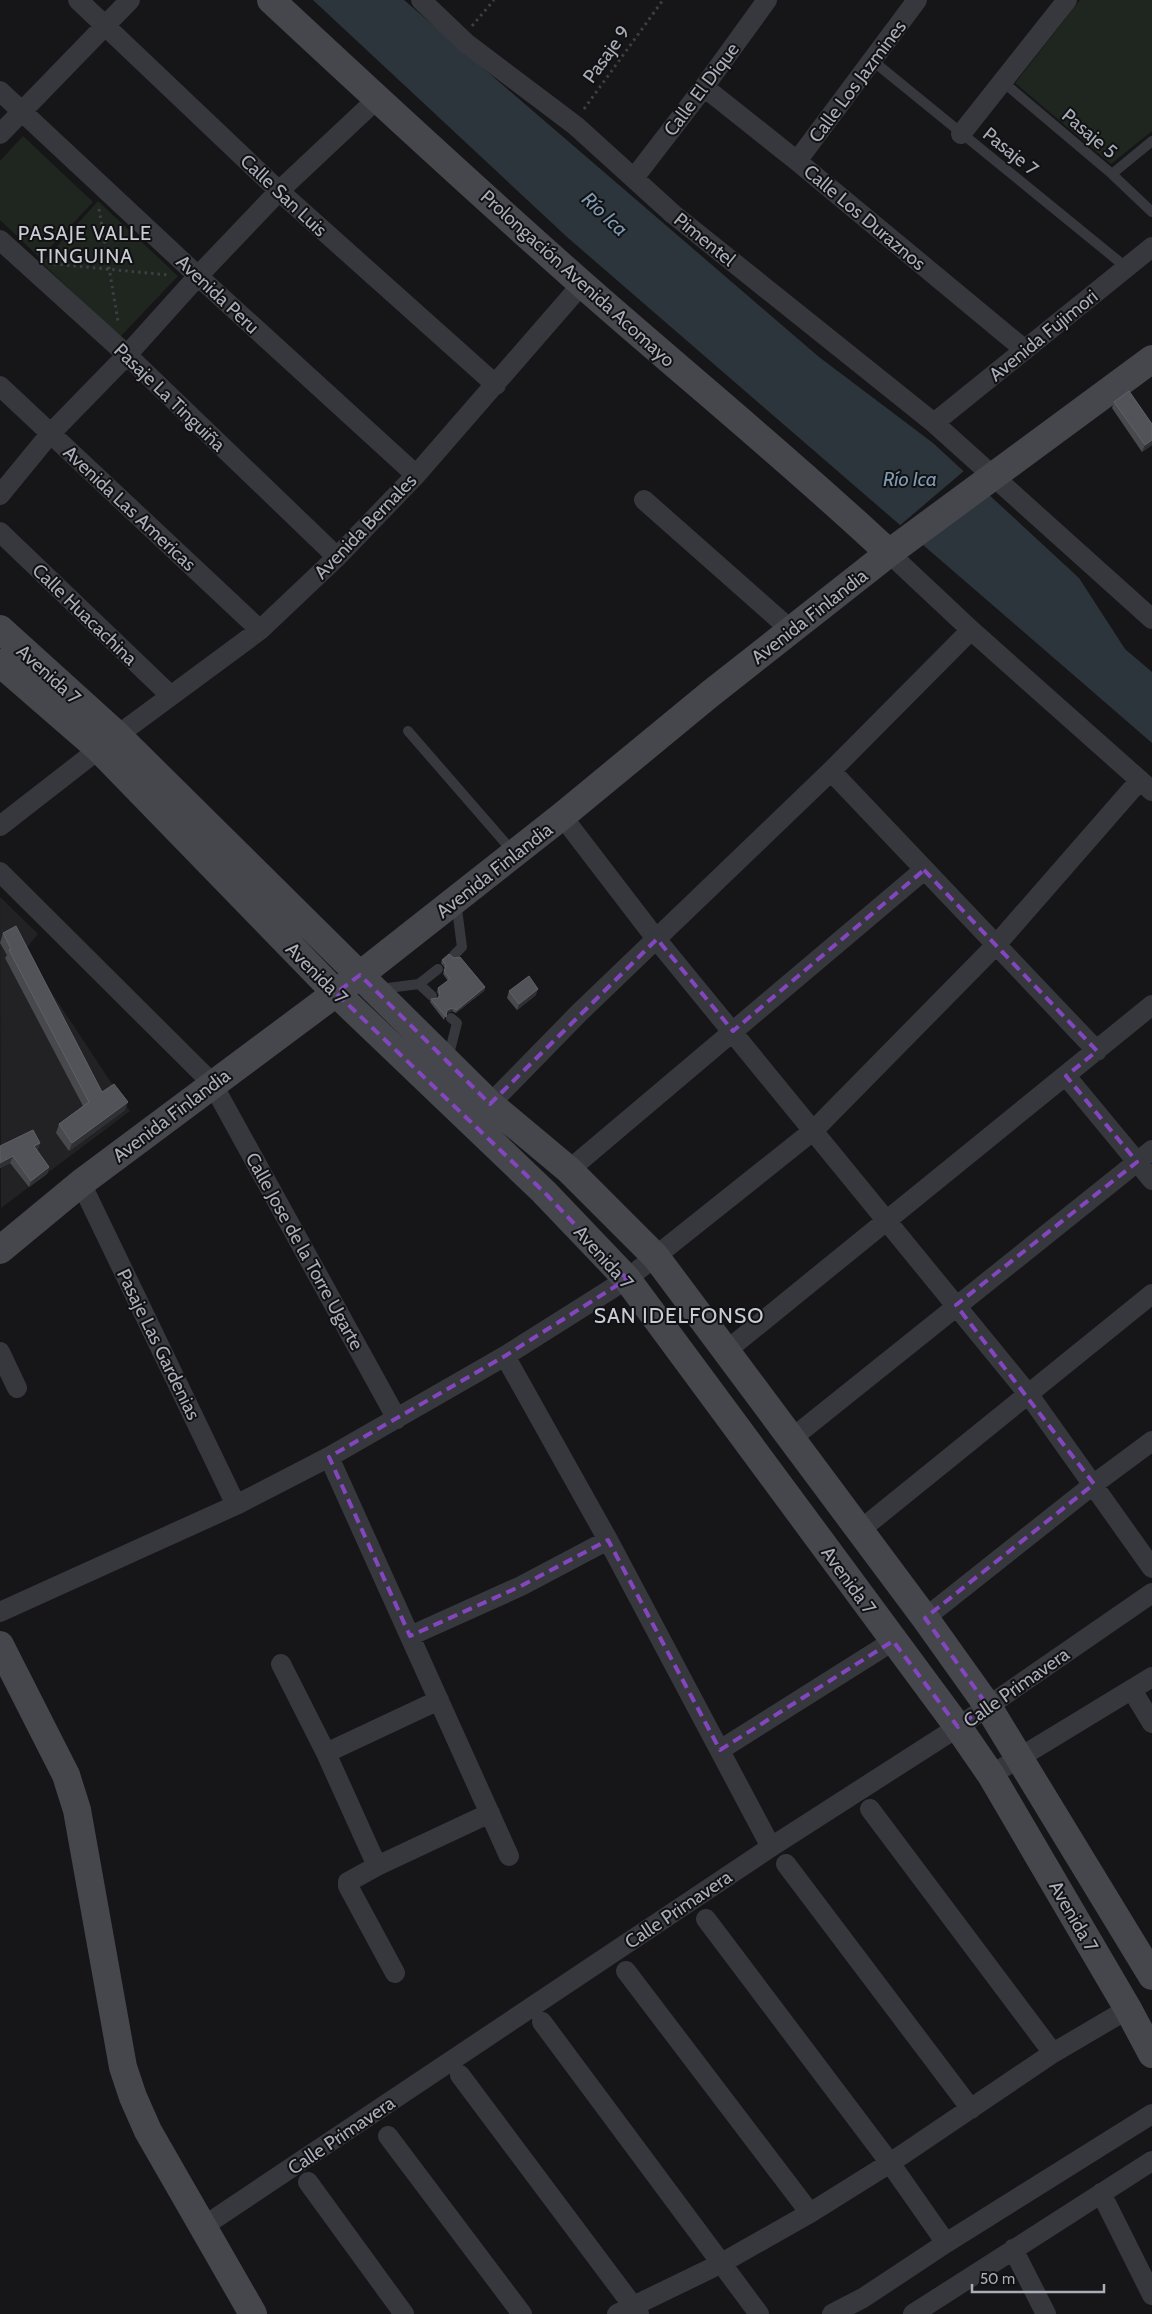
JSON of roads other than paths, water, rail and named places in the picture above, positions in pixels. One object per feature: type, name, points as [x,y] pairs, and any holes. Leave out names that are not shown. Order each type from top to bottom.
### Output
[{"type":"street","name":"Calle San Luis","points":[[78,0],[279,191],[496,385]]},
{"type":"street","points":[[0,134],[130,0]]},
{"type":"street","name":"Prolongación Avenida Acomayo","points":[[271,0],[377,99],[582,284],[839,506],[897,547]]},
{"type":"street","name":"Pimentel","points":[[421,0],[462,39],[573,124],[673,214],[934,422],[987,479],[1152,619]]},
{"type":"street","name":"Calle El Dique","points":[[634,178],[704,87],[767,0]]},
{"type":"street","name":"Calle Los Jazmines","points":[[797,161],[917,0]]},
{"type":"street","points":[[961,134],[1067,0]]},
{"type":"street","name":"Calle Los Duraznos","points":[[704,87],[797,161],[1025,350]]},
{"type":"street","name":"Avenida Peru","points":[[0,91],[198,276],[416,474]]},
{"type":"street","points":[[0,495],[50,434],[127,355],[198,276],[279,191],[377,99]]},
{"type":"street","name":"Pasaje La Tinguiña","points":[[0,240],[127,355],[337,557]]},
{"type":"street","name":"Avenida Fujimori","points":[[934,422],[1152,247]]},
{"type":"street","name":"Avenida Bernales","points":[[0,826],[108,742],[260,630],[337,557],[416,474],[496,385],[582,284]]},
{"type":"street","name":"Avenida Finlandia","points":[[0,1250],[81,1183],[212,1083],[336,993],[368,982],[456,900],[791,630],[987,479],[1152,359]]},
{"type":"street","name":"Avenida Las Americas","points":[[0,386],[260,630]]},
{"type":"street","points":[[644,500],[791,630]]},
{"type":"street","name":"Calle Huacachina","points":[[0,532],[170,696]]},
{"type":"street","points":[[0,1612],[236,1505],[328,1457],[505,1356],[627,1279],[814,1130],[996,946],[1146,785],[971,630],[897,547]]},
{"type":"street","name":"Avenida 7","points":[[0,629],[108,742],[336,993],[544,1192],[627,1279],[893,1641],[958,1726],[991,1775],[1128,2009],[1152,2054]]},
{"type":"street","points":[[490,1104],[579,1013],[831,771],[971,630]]},
{"type":"street","name":"Avenida 7","points":[[0,663],[108,742],[368,982],[490,1104],[569,1170],[656,1257],[925,1618],[987,1705],[1152,1976]]},
{"type":"street","points":[[831,771],[1097,1051]]},
{"type":"street","points":[[562,816],[656,939],[888,1220],[1029,1395],[1152,1568]]},
{"type":"street","points":[[569,1170],[924,870]]},
{"type":"street","name":"Calle Jose de la Torre Ugarte","points":[[0,872],[212,1083],[397,1419]]},
{"type":"street","points":[[726,1351],[1152,1005]]},
{"type":"street","points":[[1066,1076],[1144,1156],[1152,1180]]},
{"type":"street","points":[[790,1438],[1144,1156]]},
{"type":"street","name":"Pasaje Las Gardenias","points":[[81,1183],[236,1505]]},
{"type":"street","points":[[859,1531],[1152,1294]]},
{"type":"street","points":[[0,1352],[17,1388]]},
{"type":"street","points":[[505,1356],[608,1540],[771,1847]]},
{"type":"street","points":[[925,1618],[1094,1484],[1152,1442]]},
{"type":"street","points":[[328,1457],[509,1856]]},
{"type":"street","points":[[410,1636],[521,1586],[608,1540]]},
{"type":"street","name":"Calle Primavera","points":[[204,2226],[771,1847],[958,1726],[1152,1593]]},
{"type":"street","points":[[720,1750],[893,1641]]},
{"type":"street","points":[[0,1645],[47,1735],[69,1784],[76,1810],[123,2066],[133,2098],[148,2131],[253,2314]]},
{"type":"street","points":[[281,1664],[326,1753],[377,1866]]},
{"type":"street","points":[[991,1775],[1152,1678]]},
{"type":"street","points":[[1132,1690],[1152,1723]]},
{"type":"street","points":[[326,1753],[439,1700]]},
{"type":"street","points":[[870,1809],[1053,2053]]},
{"type":"street","points":[[395,1973],[348,1886],[351,1880],[490,1813]]},
{"type":"street","points":[[786,1864],[971,2109]]},
{"type":"street","points":[[706,1919],[890,2163],[946,2243]]},
{"type":"street","points":[[626,1971],[810,2213]]},
{"type":"street","points":[[460,2075],[630,2311],[720,2264],[810,2213],[890,2163],[1053,2053],[1128,2009]]},
{"type":"street","points":[[542,2022],[759,2314]]},
{"type":"street","points":[[832,2314],[863,2298],[946,2243],[1152,2114]]},
{"type":"street","points":[[388,2136],[522,2314]]},
{"type":"street","points":[[912,2314],[934,2308],[1013,2249],[1152,2161]]},
{"type":"street","points":[[308,2182],[404,2314]]},
{"type":"street","points":[[1101,2193],[1152,2295]]},
{"type":"street","points":[[1013,2249],[1046,2314]]},
{"type":"lane","name":"Pasaje 7","points":[[873,61],[1127,268]]},
{"type":"lane","name":"Pasaje 5","points":[[1003,82],[1112,174],[1152,212]]},
{"type":"lane","points":[[1112,174],[1152,141]]},
{"type":"lane","points":[[408,731],[515,853]]},
{"type":"lane","points":[[454,955],[462,947],[456,900]]},
{"type":"lane","points":[[419,984],[438,968]]},
{"type":"lane","points":[[368,982],[419,984],[432,996]]},
{"type":"lane","points":[[447,1062],[456,1024],[451,1018]]},
{"type":"water","name":"Río Ica","points":[[313,0],[404,0],[819,357],[933,443],[1079,578],[1125,649],[1152,672],[1152,743],[567,237]]},
{"type":"district","name":"PASAJE VALLE TINGUINA","points":[[85,244]]},
{"type":"district","name":"SAN IDELFONSO","points":[[679,1316]]}]
